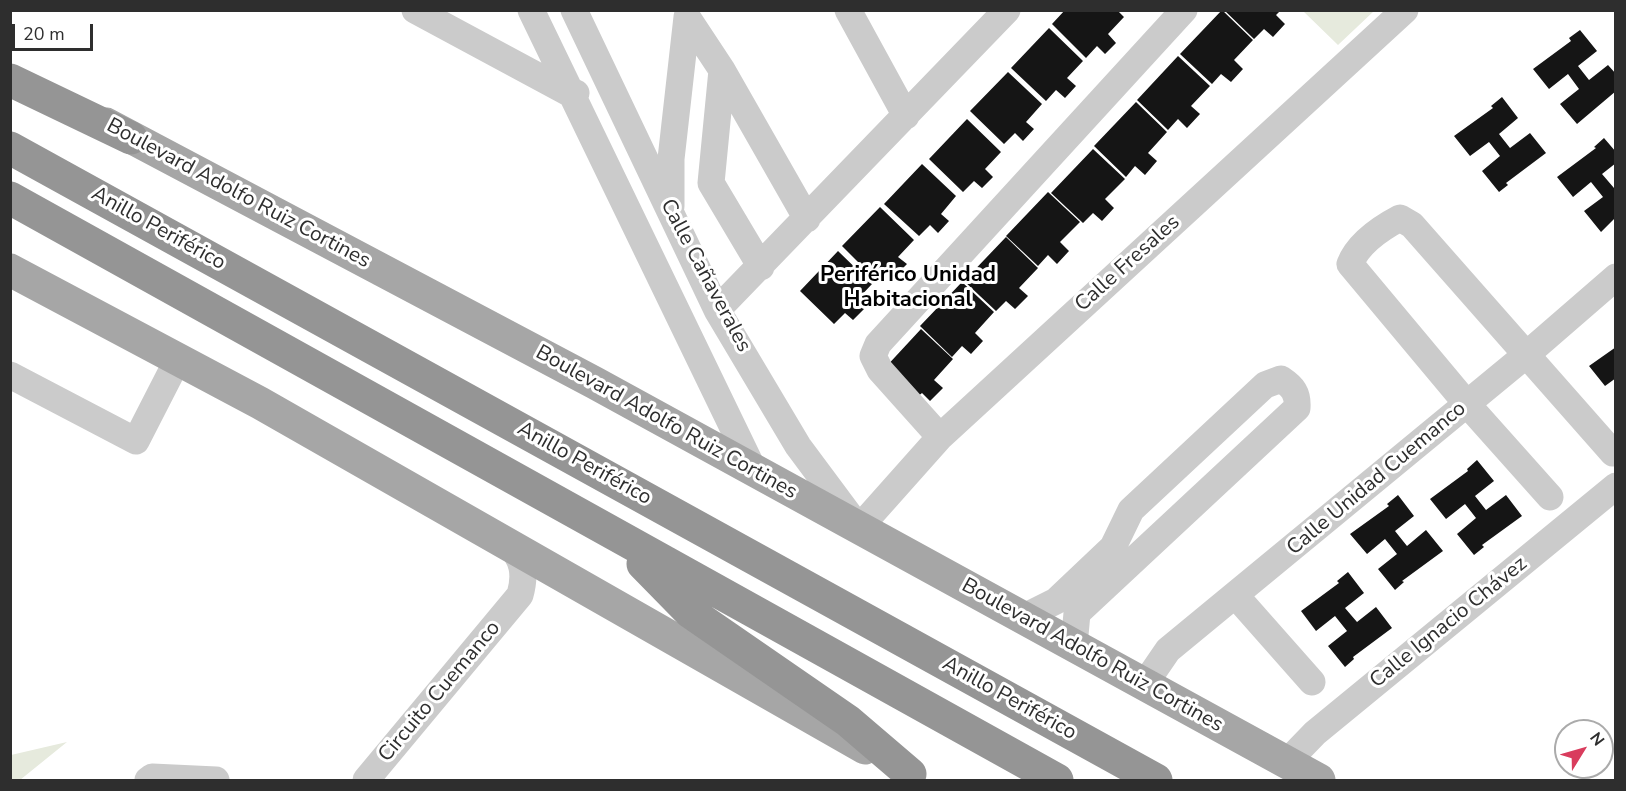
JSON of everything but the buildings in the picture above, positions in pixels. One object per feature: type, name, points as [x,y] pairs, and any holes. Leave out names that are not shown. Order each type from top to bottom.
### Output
[{"type":"highway","points":[[10,80],[131,138]]},
{"type":"highway","name":"Anillo Periférico","points":[[10,148],[1156,780]]},
{"type":"highway","points":[[10,198],[614,536],[808,640],[1057,780]]},
{"type":"highway","points":[[614,536],[690,612],[848,721],[916,777]]},
{"type":"main road","name":"Boulevard Adolfo Ruiz Cortines","points":[[10,70],[131,138],[753,469],[1319,780]]},
{"type":"main road","points":[[10,270],[178,359],[508,543],[916,777]]},
{"type":"street","points":[[415,10],[571,94],[612,90]]},
{"type":"street","points":[[511,10],[534,18],[578,19]]},
{"type":"street","points":[[848,10],[906,116]]},
{"type":"street","points":[[717,310],[1007,10]]},
{"type":"street","points":[[940,437],[880,370],[873,356],[878,344],[1184,10]]},
{"type":"street","name":"Calle Fresales","points":[[859,528],[940,437],[1405,10]]},
{"type":"street","points":[[693,14],[722,70],[807,219]]},
{"type":"street","points":[[671,213],[671,159],[693,14]]},
{"type":"street","name":"Calle Cañaverales","points":[[534,18],[753,469]]},
{"type":"street","name":"Calle Cañaverales","points":[[578,19],[717,310],[737,340],[798,446],[859,528]]},
{"type":"street","points":[[722,70],[711,183],[761,267]]},
{"type":"street","points":[[1550,497],[1467,404],[1350,264],[1355,252],[1400,218],[1412,225],[1613,453]]},
{"type":"street","name":"Calle Unidad Cuemanco","points":[[1144,685],[1168,650],[1527,355],[1616,277]]},
{"type":"street","points":[[700,358],[737,340]]},
{"type":"street","points":[[10,375],[136,441],[178,359]]},
{"type":"street","points":[[1023,618],[1056,601],[1113,547],[1131,510],[1265,385],[1281,380],[1292,386],[1298,398],[1297,408],[1077,613],[1074,646]]},
{"type":"street","name":"Calle Ignacio Chávez","points":[[1286,762],[1315,733],[1612,497]]},
{"type":"street","name":"Circuito Cuemanco","points":[[366,780],[520,595],[524,574],[522,562],[508,543]]},
{"type":"street","name":"Circuito Cuemanco","points":[[514,604],[542,587],[572,579]]},
{"type":"street","points":[[1236,596],[1312,682]]},
{"type":"street","points":[[148,780],[152,777],[216,780]]},
{"type":"shaded area","points":[[1303,11],[1374,11],[1338,45]]},
{"type":"shaded area","points":[[67,742],[20,780],[11,780],[11,755]]},
{"type":"district","name":"Periférico Unidad Habitacional","points":[[908,288]]}]
